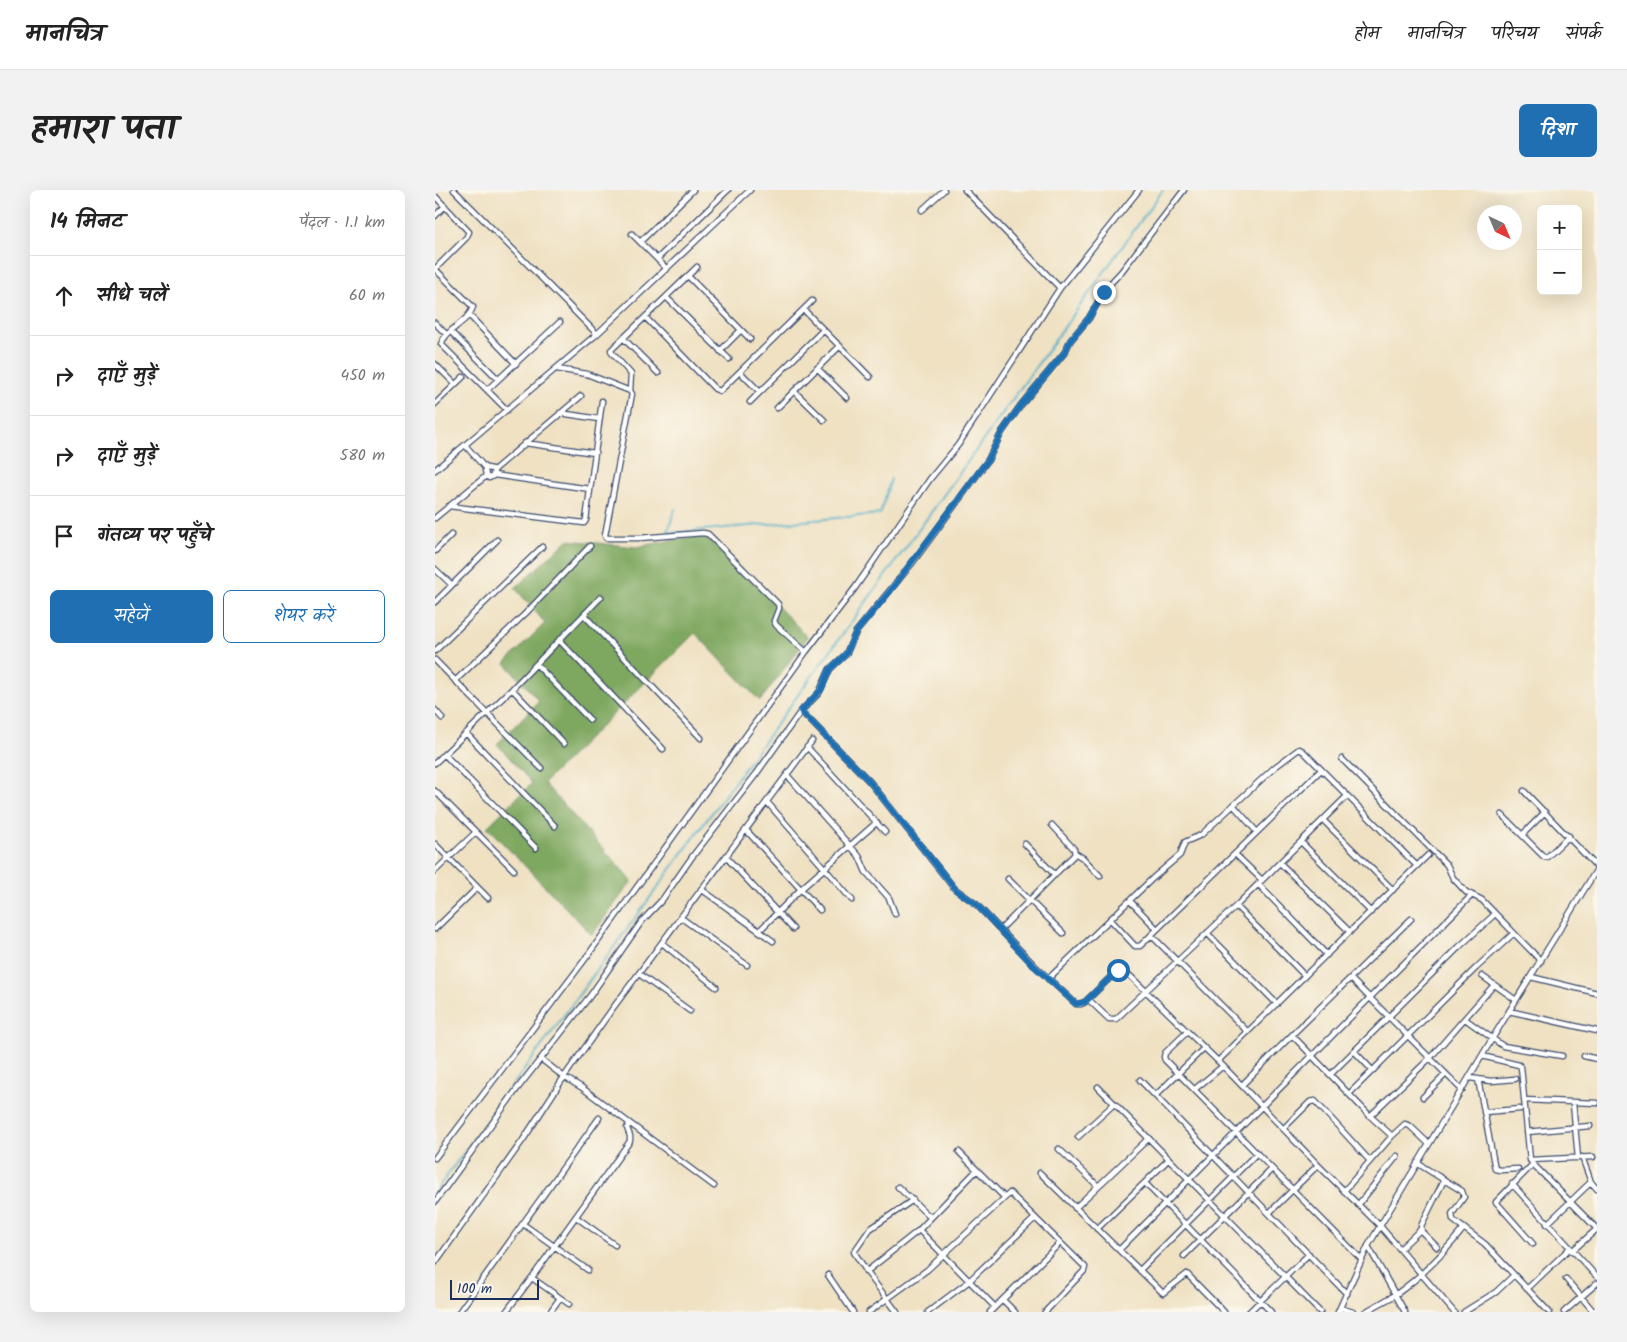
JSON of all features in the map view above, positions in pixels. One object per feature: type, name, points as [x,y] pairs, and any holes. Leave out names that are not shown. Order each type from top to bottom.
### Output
[{"type":"street","points":[[454,190],[597,334]]},
{"type":"street","points":[[640,242],[693,190]]},
{"type":"street","points":[[657,259],[728,190]]},
{"type":"street","points":[[435,470],[597,334],[749,190]]},
{"type":"street","points":[[922,210],[944,190]]},
{"type":"street","points":[[965,190],[1060,288]]},
{"type":"street","points":[[435,1158],[577,970],[806,652],[855,588],[930,479],[957,445],[1060,288],[1139,190]]},
{"type":"street","points":[[435,1202],[517,1089],[593,992],[641,921],[661,900],[757,773],[801,711],[821,690],[830,669],[846,654],[856,632],[913,562],[988,460],[1002,432],[1021,405],[1065,352],[1070,341],[1093,312],[1107,288],[1184,190]]},
{"type":"street","points":[[435,197],[468,229],[469,235],[435,269],[472,306],[472,311],[469,315],[441,341],[442,346],[507,410]]},
{"type":"street","points":[[435,216],[445,206]]},
{"type":"street","points":[[632,234],[667,269]]},
{"type":"street","points":[[697,267],[623,338],[611,352],[631,374],[630,390],[632,396],[605,535],[606,538],[639,538],[703,532],[708,534],[777,604],[779,608],[775,621],[776,625],[806,652]]},
{"type":"street","points":[[688,276],[750,339]]},
{"type":"street","points":[[666,297],[729,360]]},
{"type":"street","points":[[645,317],[717,391],[722,390],[812,301]]},
{"type":"street","points":[[803,310],[870,377]]},
{"type":"street","points":[[469,315],[516,364]]},
{"type":"street","points":[[487,390],[560,322]]},
{"type":"street","points":[[435,323],[447,335]]},
{"type":"street","points":[[720,351],[741,330]]},
{"type":"street","points":[[750,402],[823,330]]},
{"type":"street","points":[[451,332],[498,380]]},
{"type":"street","points":[[623,338],[657,373]]},
{"type":"street","points":[[777,408],[840,346]]},
{"type":"street","points":[[435,364],[455,384]]},
{"type":"street","points":[[817,368],[847,398]]},
{"type":"street","points":[[557,369],[583,373],[630,390]]},
{"type":"street","points":[[740,372],[760,392]]},
{"type":"street","points":[[435,404],[463,376]]},
{"type":"street","points":[[794,391],[824,420]]},
{"type":"street","points":[[435,518],[486,476],[490,478],[525,443],[581,396]]},
{"type":"street","points":[[449,506],[582,524],[586,520],[602,401]]},
{"type":"street","points":[[560,413],[599,419]]},
{"type":"street","points":[[525,443],[595,453]]},
{"type":"street","points":[[465,445],[486,469]]},
{"type":"street","points":[[486,469],[489,467],[494,472],[590,489]]},
{"type":"street","points":[[486,469],[484,471],[486,476]]},
{"type":"street","points":[[435,551],[451,534]]},
{"type":"street","points":[[435,602],[497,540]]},
{"type":"street","points":[[455,681],[526,613],[590,546]]},
{"type":"street","points":[[435,651],[542,547]]},
{"type":"street","points":[[435,569],[452,585]]},
{"type":"street","points":[[435,763],[512,689],[601,597]]},
{"type":"street","points":[[584,615],[701,738]]},
{"type":"street","points":[[559,640],[663,749]]},
{"type":"street","points":[[435,660],[541,768]]},
{"type":"street","points":[[535,664],[590,720]]},
{"type":"street","points":[[512,689],[565,744]]},
{"type":"street","points":[[435,710],[442,718]]},
{"type":"street","points":[[801,711],[870,782],[956,890],[972,900],[1048,979],[1076,1004],[1081,1004],[1120,969],[1125,970],[1381,1226],[1454,1312]]},
{"type":"street","points":[[466,733],[555,826]]},
{"type":"street","points":[[435,1263],[523,1140],[564,1077],[811,741]]},
{"type":"street","points":[[807,747],[885,832]]},
{"type":"street","points":[[1048,979],[1180,855],[1185,842],[1201,836],[1275,767],[1299,749],[1417,866]]},
{"type":"street","points":[[445,754],[536,848]]},
{"type":"street","points":[[1342,759],[1447,865],[1453,878],[1466,892],[1481,899],[1541,961]]},
{"type":"street","points":[[1110,919],[1139,946],[1321,770]]},
{"type":"street","points":[[787,775],[859,856],[866,872],[887,895],[895,914]]},
{"type":"street","points":[[1353,1312],[1339,1310],[1368,1246],[1597,868],[1525,791]]},
{"type":"street","points":[[435,792],[514,870]]},
{"type":"street","points":[[1088,999],[1109,1019],[1114,1020],[1179,961],[1347,796]]},
{"type":"street","points":[[767,802],[852,900]]},
{"type":"street","points":[[1234,806],[1257,832]]},
{"type":"street","points":[[1522,836],[1545,812]]},
{"type":"street","points":[[1502,815],[1545,857],[1569,836]]},
{"type":"street","points":[[1323,820],[1393,890]]},
{"type":"street","points":[[759,931],[801,889],[876,823]]},
{"type":"street","points":[[1052,825],[1074,848],[1075,853],[1083,858],[1100,876]]},
{"type":"street","points":[[746,830],[820,910]]},
{"type":"street","points":[[435,871],[476,832]]},
{"type":"street","points":[[1301,842],[1371,912]]},
{"type":"street","points":[[435,844],[488,898]]},
{"type":"street","points":[[1025,844],[1055,875]]},
{"type":"street","points":[[1001,930],[1075,853]]},
{"type":"street","points":[[1235,854],[1327,955]]},
{"type":"street","points":[[1218,1061],[1428,855]]},
{"type":"street","points":[[726,857],[793,929]]},
{"type":"street","points":[[1280,863],[1350,932]]},
{"type":"street","points":[[1008,880],[1063,933]]},
{"type":"street","points":[[435,930],[477,888]]},
{"type":"street","points":[[701,889],[773,941]]},
{"type":"street","points":[[1119,1250],[1472,895]]},
{"type":"street","points":[[1130,901],[1157,929]]},
{"type":"street","points":[[1236,906],[1305,976]]},
{"type":"street","points":[[1331,1074],[1459,947],[1495,914]]},
{"type":"street","points":[[680,917],[747,965]]},
{"type":"street","points":[[1242,1086],[1411,919]]},
{"type":"street","points":[[1349,1094],[1514,933]]},
{"type":"street","points":[[1151,934],[1248,1032]]},
{"type":"street","points":[[1207,934],[1277,1004]]},
{"type":"street","points":[[662,943],[716,986]]},
{"type":"street","points":[[639,974],[690,1011]]},
{"type":"street","points":[[1482,976],[1516,1000]]},
{"type":"street","points":[[1531,977],[1597,993]]},
{"type":"street","points":[[1351,979],[1462,1090]]},
{"type":"street","points":[[1370,1116],[1430,1058],[1494,985]]},
{"type":"street","points":[[1509,1011],[1597,1031]]},
{"type":"street","points":[[1465,1019],[1503,1046],[1563,1056]]},
{"type":"street","points":[[1187,1032],[1164,1055],[1165,1060],[1179,1072],[1362,1260]]},
{"type":"street","points":[[1292,1035],[1370,1116],[1392,1136]]},
{"type":"street","points":[[1156,1095],[1204,1048]]},
{"type":"street","points":[[1354,1052],[1373,1071]]},
{"type":"street","points":[[1482,1056],[1520,1066],[1532,1162],[1597,1229],[1527,1289]]},
{"type":"street","points":[[1584,1056],[1597,1059]]},
{"type":"street","points":[[541,1059],[564,1077],[581,1087],[628,1126],[714,1186]]},
{"type":"street","points":[[1195,1089],[1223,1066]]},
{"type":"street","points":[[1423,1097],[1446,1074]]},
{"type":"street","points":[[1470,1078],[1491,1081],[1515,1079]]},
{"type":"street","points":[[1478,1079],[1495,1168],[1500,1170],[1518,1169]]},
{"type":"street","points":[[1140,1080],[1347,1294]]},
{"type":"street","points":[[1099,1087],[1319,1312]]},
{"type":"street","points":[[1524,1100],[1597,1104]]},
{"type":"street","points":[[1283,1129],[1310,1102],[1315,1101],[1370,1161]]},
{"type":"street","points":[[1573,1103],[1580,1158],[1591,1182],[1597,1189]]},
{"type":"street","points":[[1077,1137],[1114,1104]]},
{"type":"street","points":[[1484,1112],[1520,1108]]},
{"type":"street","points":[[459,1312],[599,1118]]},
{"type":"street","points":[[1345,1191],[1392,1136],[1407,1124],[1429,1144]]},
{"type":"street","points":[[506,1312],[555,1247],[630,1141],[628,1126]]},
{"type":"street","points":[[1527,1132],[1590,1126]]},
{"type":"street","points":[[1075,1208],[1149,1138]]},
{"type":"street","points":[[1059,1149],[1098,1186]]},
{"type":"street","points":[[959,1152],[1004,1197]]},
{"type":"street","points":[[1139,1270],[1257,1153]]},
{"type":"street","points":[[1358,1205],[1397,1156]]},
{"type":"street","points":[[1533,1244],[1496,1204],[1497,1200],[1532,1162],[1593,1157]]},
{"type":"street","points":[[1097,1229],[1169,1159]]},
{"type":"street","points":[[1417,1164],[1463,1193],[1464,1197],[1452,1216],[1453,1220],[1485,1244],[1549,1312]]},
{"type":"street","points":[[1269,1214],[1318,1165]]},
{"type":"street","points":[[1185,1256],[1272,1168]]},
{"type":"street","points":[[866,1272],[919,1230],[977,1170]]},
{"type":"street","points":[[1040,1173],[1164,1294],[1187,1274],[1224,1312]]},
{"type":"street","points":[[1399,1249],[1421,1229],[1444,1180]]},
{"type":"street","points":[[1145,1182],[1271,1312]]},
{"type":"street","points":[[1547,1224],[1591,1182]]},
{"type":"street","points":[[1512,1184],[1597,1277]]},
{"type":"street","points":[[898,1187],[930,1217]]},
{"type":"street","points":[[869,1312],[943,1256],[1009,1193],[1085,1269],[1045,1312]]},
{"type":"street","points":[[897,1312],[866,1272],[854,1252],[868,1231],[913,1200]]},
{"type":"street","points":[[576,1217],[615,1245]]},
{"type":"street","points":[[928,1312],[968,1282],[1035,1218]]},
{"type":"street","points":[[523,1224],[589,1270]]},
{"type":"street","points":[[1365,1312],[1395,1294],[1420,1274],[1445,1251],[1464,1228]]},
{"type":"street","points":[[1421,1229],[1437,1247]]},
{"type":"street","points":[[919,1230],[968,1282],[995,1307]]},
{"type":"street","points":[[990,1312],[1060,1243]]},
{"type":"street","points":[[1368,1246],[1405,1312]]},
{"type":"street","points":[[1249,1312],[1309,1254]]},
{"type":"street","points":[[828,1275],[853,1312]]},
{"type":"street","points":[[1464,1312],[1496,1292],[1514,1275]]},
{"type":"street","points":[[532,1278],[569,1304]]},
{"type":"street","points":[[1566,1279],[1594,1312]]},
{"type":"street","points":[[1565,1312],[1597,1283]]},
{"type":"street","points":[[550,1312],[560,1298]]},
{"type":"street","points":[[1003,1300],[1015,1312]]},
{"type":"green space","points":[[706,534],[808,637],[760,701],[695,633],[544,783],[632,881],[592,935],[487,827],[532,783],[497,744],[539,701],[505,663],[545,623],[515,588],[568,540],[636,547]]},
{"type":"waterway","points":[[435,1192],[920,528],[1163,190]]},
{"type":"waterway","points":[[675,509],[668,531],[670,533],[880,514],[891,479]]},
{"type":"route","points":[[1104,292],[1089,318],[1070,341],[1065,352],[1021,405],[1002,432],[988,460],[913,562],[856,632],[846,654],[830,669],[817,696],[801,711],[870,782],[956,890],[976,904],[1033,965],[1076,1004],[1085,1002],[1118,970]]}]
